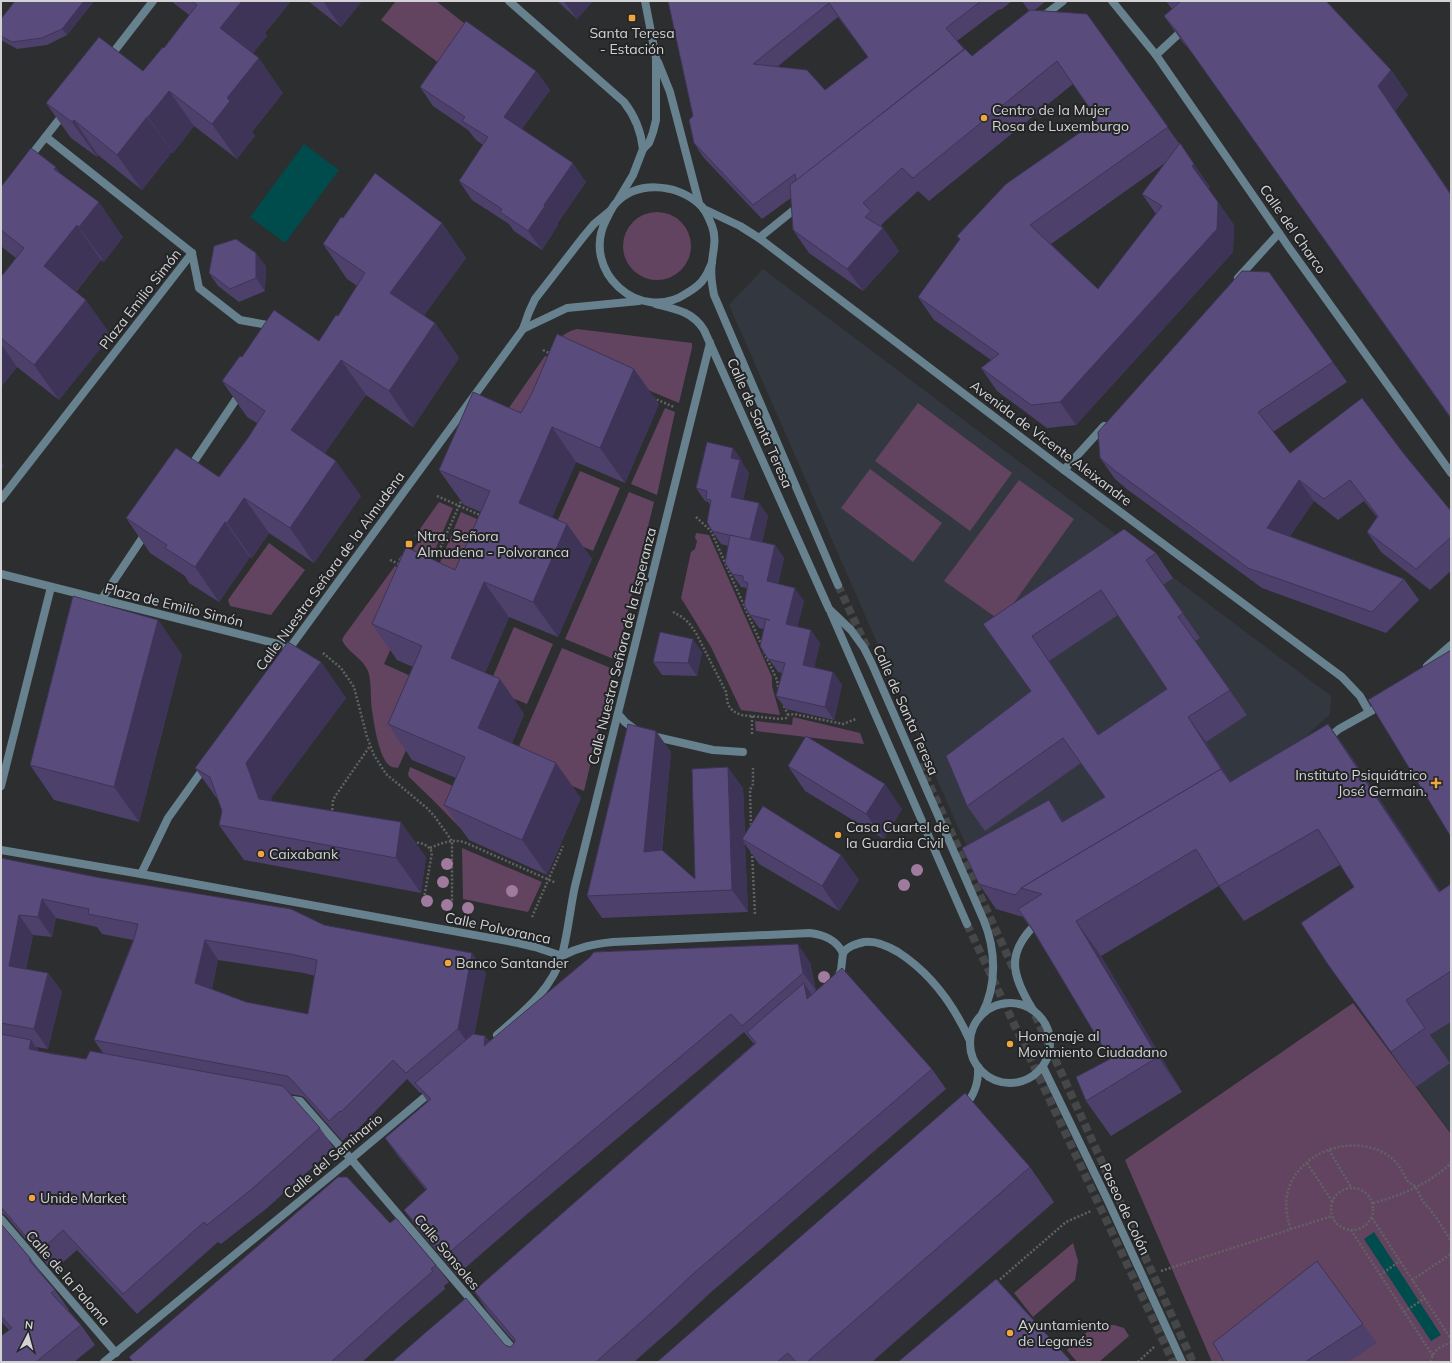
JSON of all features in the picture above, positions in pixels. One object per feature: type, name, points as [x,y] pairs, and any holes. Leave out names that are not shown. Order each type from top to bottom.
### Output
[{"type":"street","points":[[105,63],[153,1]]},
{"type":"street","points":[[509,1],[624,102],[636,120],[643,150]]},
{"type":"street","points":[[646,1],[656,58],[656,120],[654,132],[643,150],[633,175],[605,222],[601,235],[600,255],[610,278],[618,287],[627,294],[642,301],[656,304],[682,297],[694,289],[705,278],[712,263]]},
{"type":"street","points":[[1032,25],[1063,1]]},
{"type":"street","name":"Calle del Charco","points":[[1112,1],[1156,55],[1279,233],[1451,473]]},
{"type":"street","points":[[1156,55],[1194,20]]},
{"type":"street","points":[[656,58],[670,92],[701,206],[713,227],[715,244],[712,263],[712,284],[714,295],[838,585]]},
{"type":"street","points":[[21,166],[71,106]]},
{"type":"street","points":[[46,137],[192,253]]},
{"type":"street","points":[[616,203],[639,190],[652,187],[683,193],[701,206]]},
{"type":"street","points":[[759,238],[808,199]]},
{"type":"street","name":"Avenida de Vicente Aleixandre","points":[[701,206],[740,226],[759,238],[1064,470],[1342,677],[1360,696],[1369,712]]},
{"type":"street","name":"Calle Nuestra Señora de la Almudena","points":[[281,660],[523,329],[535,299],[594,224],[611,210]]},
{"type":"street","points":[[1230,287],[1279,233]]},
{"type":"street","name":"Plaza Emilio Simón","points":[[192,253],[199,288],[240,320],[284,328]]},
{"type":"street","name":"Plaza Emilio Simón","points":[[1,499],[192,253]]},
{"type":"street","name":"Calle Nuestra Señora de la Almudena","points":[[523,329],[566,308],[642,301]]},
{"type":"street","name":"Calle de Santa Teresa","points":[[656,304],[685,313],[694,318],[702,326],[829,609],[854,634],[864,648],[872,664],[987,927],[992,946],[992,973],[988,1004],[982,1014]]},
{"type":"street","name":"Calle Nuestra Señora de la Esperanza","points":[[562,956],[575,886],[710,343]]},
{"type":"street","points":[[186,474],[243,388]]},
{"type":"street","points":[[1064,470],[1107,423]]},
{"type":"street","points":[[1,574],[101,600],[150,527]]},
{"type":"street","name":"Plaza de Emilio Simón","points":[[1,574],[290,647]]},
{"type":"street","points":[[1,786],[51,587]]},
{"type":"street","points":[[829,609],[967,924]]},
{"type":"street","points":[[1424,669],[1451,645]]},
{"type":"street","points":[[1320,746],[1339,729],[1380,706]]},
{"type":"street","points":[[618,714],[631,727],[650,736],[713,750],[743,752]]},
{"type":"street","points":[[141,874],[168,818],[209,761]]},
{"type":"street","name":"Calle Polvoranca","points":[[1,850],[518,943],[562,956],[593,944],[613,942],[810,933],[826,936],[841,948],[843,953]]},
{"type":"street","points":[[1032,1010],[1023,995],[1017,980],[1015,959],[1017,950],[1023,938],[1046,916]]},
{"type":"street","points":[[832,985],[841,970],[843,953],[846,948],[868,941],[884,945],[906,957],[920,968],[937,986],[961,1022],[970,1041],[972,1055],[978,1067],[987,1076],[998,1082],[1011,1084],[1023,1082],[1034,1076],[1043,1067],[1049,1055],[1050,1042],[1048,1030],[1042,1018],[1032,1010],[1021,1005],[1011,1003],[991,1008],[982,1014],[972,1031],[970,1041]]},
{"type":"street","points":[[492,1039],[536,1000],[556,971],[562,956]]},
{"type":"street","points":[[958,1112],[968,1103],[977,1087],[978,1067]]},
{"type":"street","name":"Paseo de Colón","points":[[1043,1067],[1109,1203],[1182,1362]]},
{"type":"street","name":"Calle del Seminario","points":[[104,1362],[351,1159],[439,1084]]},
{"type":"street","name":"Calle Sonsoles","points":[[277,1097],[300,1101],[524,1362]]},
{"type":"street","name":"Calle de la Paloma","points":[[1,1219],[116,1353]]},
{"type":"path","points":[[543,350],[557,356]]},
{"type":"path","points":[[648,396],[676,408]]},
{"type":"path","points":[[437,496],[487,518]]},
{"type":"path","points":[[434,562],[462,498]]},
{"type":"path","points":[[696,517],[711,531],[777,680],[780,695]]},
{"type":"path","points":[[390,560],[403,566]]},
{"type":"path","points":[[673,612],[689,623],[696,633],[726,692],[728,705],[736,714],[780,719],[794,714],[843,724],[859,718]]},
{"type":"path","points":[[324,653],[341,668],[354,686],[370,746],[386,774],[436,817],[452,841],[452,903]]},
{"type":"path","points":[[783,702],[788,715]]},
{"type":"path","points":[[752,716],[752,738]]},
{"type":"path","points":[[333,816],[333,800],[335,796],[370,746]]},
{"type":"path","points":[[752,828],[750,790],[754,782],[753,760]]},
{"type":"path","points":[[406,841],[421,843],[430,848],[432,852],[424,898]]},
{"type":"path","points":[[430,848],[452,841],[464,842],[560,884]]},
{"type":"path","points":[[532,918],[563,847],[568,842]]},
{"type":"path","points":[[752,844],[755,916]]},
{"type":"path","points":[[1291,1230],[1286,1209],[1288,1192],[1297,1173],[1314,1157],[1329,1150],[1350,1145],[1379,1151],[1400,1165],[1408,1182],[1416,1188],[1423,1201],[1451,1241]]},
{"type":"path","points":[[1329,1150],[1351,1187]]},
{"type":"path","points":[[1307,1163],[1332,1201]]},
{"type":"path","points":[[1373,1203],[1394,1197],[1416,1188],[1438,1176],[1451,1163]]},
{"type":"path","points":[[1351,1187],[1365,1191],[1373,1203],[1374,1210],[1372,1218],[1368,1224],[1362,1228],[1351,1230],[1341,1227],[1336,1223],[1332,1216],[1331,1210],[1332,1201],[1339,1192],[1351,1187]]},
{"type":"path","points":[[994,1285],[1066,1222],[1109,1203]]},
{"type":"path","points":[[1142,1276],[1332,1216]]},
{"type":"path","points":[[1372,1218],[1451,1339]]},
{"type":"path","points":[[1351,1230],[1433,1356]]},
{"type":"path","points":[[1412,1280],[1451,1254]]},
{"type":"path","points":[[1380,1275],[1400,1261]]},
{"type":"path","points":[[1404,1312],[1425,1298]]},
{"type":"path","points":[[1431,1362],[1439,1347],[1451,1343]]},
{"type":"shaded area","points":[[396,1],[436,1],[474,31],[447,69],[381,20]]},
{"type":"shaded area","points":[[650,212],[664,212],[676,217],[686,227],[691,239],[691,253],[686,265],[676,275],[664,280],[650,280],[638,275],[628,265],[623,253],[623,239],[628,227],[638,217]]},
{"type":"shaded area","points":[[763,269],[1331,696],[1330,714],[1287,754],[1016,915],[996,909],[957,825],[729,305]]},
{"type":"shaded area","points":[[577,329],[692,343],[679,403],[550,349],[562,336]]},
{"type":"shaded area","points":[[545,356],[574,369],[544,436],[502,418]]},
{"type":"shaded area","points":[[918,403],[1012,473],[970,531],[875,461]]},
{"type":"shaded area","points":[[665,408],[675,412],[657,495],[631,484]]},
{"type":"shaded area","points":[[870,469],[942,523],[913,562],[841,508]]},
{"type":"shaded area","points":[[580,471],[620,488],[593,551],[552,533]]},
{"type":"shaded area","points":[[1019,480],[1074,519],[1001,621],[944,581]]},
{"type":"shaded area","points":[[629,492],[654,502],[616,660],[565,639]]},
{"type":"shaded area","points":[[439,502],[453,508],[425,573],[398,560],[401,556],[406,559],[420,540],[415,536]]},
{"type":"shaded area","points":[[461,512],[502,530],[473,594],[434,577]]},
{"type":"shaded area","points":[[696,533],[709,535],[772,677],[772,686],[780,715],[741,710],[711,647],[681,598],[691,552],[695,549],[697,541],[695,538]]},
{"type":"shaded area","points":[[269,543],[305,570],[271,615],[230,606],[228,600]]},
{"type":"shaded area","points":[[395,566],[422,579],[384,664],[435,687],[398,768],[387,764],[380,750],[371,705],[370,680],[366,666],[347,648],[342,640]]},
{"type":"shaded area","points":[[514,627],[553,644],[527,704],[488,688]]},
{"type":"shaded area","points":[[562,648],[613,669],[584,791],[513,760]]},
{"type":"shaded area","points":[[793,717],[860,733],[864,744],[756,731],[755,721],[792,725]]},
{"type":"shaded area","points":[[410,767],[480,798],[465,833],[409,777],[408,774]]},
{"type":"shaded area","points":[[462,848],[542,882],[528,912],[463,899]]},
{"type":"shaded area","points":[[1353,1003],[1451,1134],[1451,1362],[1212,1362],[1125,1160]]},
{"type":"shaded area","points":[[1451,1022],[1451,1133],[1395,1057]]},
{"type":"shaded area","points":[[1073,1243],[1078,1261],[1075,1280],[1033,1317],[1014,1293]]},
{"type":"shaded area","points":[[1095,1325],[1114,1325],[1124,1328],[1129,1336],[1099,1362],[1077,1362],[1067,1350]]},
{"type":"water","points":[[304,144],[339,170],[285,243],[250,217]]},
{"type":"water","points":[[1374,1232],[1441,1335],[1431,1341],[1364,1239]]},
{"type":"building","points":[[15,1],[84,1],[62,29],[42,38],[12,42],[1,36],[1,19]]},
{"type":"building","points":[[191,1],[242,1],[220,28],[259,58],[227,98],[230,101],[212,124],[169,91],[117,155],[74,120],[72,122],[46,103],[99,37],[143,71],[163,47],[164,48],[197,5]]},
{"type":"building","points":[[668,1],[981,1],[946,28],[964,49],[796,181],[795,174],[753,205],[694,143],[689,120],[693,116]],"holes":[[[829,3],[868,57],[825,90],[807,70],[753,64]]]},
{"type":"building","points":[[1181,1],[1326,1],[1391,70],[1378,86],[1451,195],[1451,418],[1175,29],[1164,16]]},
{"type":"building","points":[[1030,10],[1087,14],[1168,127],[1030,225],[1098,289],[1162,206],[1142,194],[1180,143],[1194,164],[1192,166],[1218,202],[1217,229],[1060,402],[1031,405],[981,368],[999,354],[918,297],[960,239],[957,236],[1006,184],[1098,120],[1057,61],[913,178],[902,168],[863,203],[871,211],[865,217],[883,228],[847,269],[793,230],[790,185],[965,49],[972,56]]},
{"type":"building","points":[[466,21],[536,71],[504,117],[573,163],[528,231],[500,212],[502,209],[459,181],[488,137],[462,121],[465,117],[420,87]]},
{"type":"building","points":[[31,148],[56,167],[54,169],[99,202],[79,227],[77,225],[44,266],[86,300],[34,365],[1,338],[1,277],[24,248],[1,230],[1,187]]},
{"type":"building","points":[[375,173],[442,223],[390,293],[435,323],[389,391],[341,360],[291,430],[336,461],[290,528],[244,498],[227,523],[225,522],[195,567],[165,548],[167,545],[126,518],[176,448],[219,477],[248,438],[265,411],[222,381],[240,356],[242,357],[274,310],[319,341],[336,315],[338,316],[365,273],[323,244],[341,217],[343,218]]},
{"type":"building","points":[[236,239],[256,253],[256,278],[230,289],[209,273],[214,246]]},
{"type":"building","points":[[1242,271],[1269,272],[1333,362],[1258,412],[1290,453],[1362,398],[1404,454],[1451,511],[1451,537],[1416,569],[1367,532],[1378,516],[1350,480],[1324,499],[1299,480],[1267,528],[1404,579],[1372,612],[1248,568],[1114,470],[1100,458],[1098,432]]},
{"type":"building","points":[[557,334],[634,369],[600,448],[552,427],[519,503],[567,524],[533,602],[484,582],[451,658],[500,679],[478,728],[556,763],[522,840],[444,805],[465,757],[388,724],[422,646],[372,624],[406,547],[455,570],[490,491],[439,470],[473,392],[521,413],[532,393]]},
{"type":"building","points":[[707,442],[733,448],[731,458],[740,460],[731,497],[759,503],[750,540],[712,531],[707,522],[711,500],[706,499],[707,491],[696,488]]},
{"type":"building","points":[[1124,529],[1156,553],[1146,560],[1183,613],[1178,617],[1230,690],[1188,717],[1222,770],[1221,769],[1021,888],[1015,895],[979,884],[962,848],[1049,800],[1062,822],[1105,797],[1063,738],[967,806],[946,756],[1031,691],[983,624]],"holes":[[[1101,590],[1167,689],[1098,735],[1032,636]]]},
{"type":"building","points":[[730,535],[775,545],[767,581],[795,588],[786,624],[811,630],[803,665],[833,672],[825,707],[776,696],[785,663],[768,659],[760,646],[766,619],[750,615],[744,605],[748,583],[743,581],[743,576],[732,574],[725,563]]},
{"type":"building","points":[[73,596],[158,620],[114,787],[30,765]]},
{"type":"building","points":[[660,632],[693,639],[688,663],[653,662]]},
{"type":"building","points":[[288,642],[321,662],[246,763],[259,799],[401,822],[396,858],[219,825],[222,811],[210,777],[195,768]]},
{"type":"building","points":[[1451,650],[1450,721],[1451,837],[1368,700]]},
{"type":"building","points":[[628,724],[656,731],[644,852],[662,850],[695,879],[692,769],[728,767],[732,890],[587,896]]},
{"type":"building","points":[[1328,724],[1439,892],[1451,884],[1451,971],[1406,1000],[1425,1028],[1391,1052],[1327,963],[1301,923],[1354,887],[1318,829],[1219,886],[1196,849],[1076,921],[1158,1057],[1086,1101],[1076,1077],[1110,1059],[1033,930],[1018,909],[1042,894],[1021,888],[1221,769],[1230,782]]},
{"type":"building","points":[[806,736],[885,784],[866,814],[788,766]]},
{"type":"building","points":[[763,806],[841,855],[822,886],[742,839]]},
{"type":"building","points":[[1,858],[96,877],[291,909],[324,925],[472,953],[458,1029],[406,1073],[393,1060],[341,1112],[340,1111],[329,1121],[287,1076],[94,1040],[133,942],[138,924],[88,914],[89,909],[42,899],[38,917],[19,915],[9,966],[48,973],[34,1029],[1,1023]],"holes":[[[205,940],[317,960],[308,1014],[246,1002],[195,983]]]},
{"type":"building","points":[[798,944],[803,973],[742,1026],[731,1014],[444,1257],[404,1210],[427,1189],[385,1138],[431,1099],[415,1083],[473,1034],[485,1036],[484,1046],[590,957],[594,952]]},
{"type":"building","points":[[842,968],[932,1069],[694,1273],[596,1362],[392,1362],[466,1298],[505,1345],[510,1347],[513,1345],[515,1341],[514,1338],[474,1291],[756,1043],[747,1032],[804,983],[807,999]]},
{"type":"building","points":[[1,1034],[31,1040],[29,1049],[53,1054],[86,1059],[90,1051],[283,1086],[320,1128],[252,1189],[207,1225],[204,1222],[123,1294],[63,1230],[39,1252],[1,1207]]},
{"type":"building","points":[[965,1093],[1030,1167],[807,1362],[796,1362],[788,1353],[777,1362],[657,1362]]},
{"type":"building","points":[[338,1177],[347,1177],[390,1223],[396,1218],[436,1265],[431,1269],[433,1271],[331,1362],[133,1362],[129,1357]]},
{"type":"building","points":[[1,1224],[55,1290],[51,1293],[81,1325],[36,1362],[1,1362],[1,1336],[12,1328],[1,1316]]},
{"type":"building","points":[[1317,1261],[1363,1324],[1305,1362],[1224,1362],[1213,1343]]},
{"type":"building","points":[[996,1279],[1070,1360],[1068,1362],[898,1362]]},
{"type":"tunnel","points":[[838,585],[867,648]]},
{"type":"tunnel","points":[[920,764],[1015,972]]},
{"type":"tunnel","points":[[967,924],[1173,1362]]},
{"type":"tunnel","points":[[1030,1004],[1193,1362]]},
{"type":"place","name":"Santa Teresa - Estación","points":[[632,18]]},
{"type":"place","name":"Centro de la Mujer Rosa de Luxemburgo","points":[[984,118]]},
{"type":"place","name":"Ntra. Señora Almudena - Polvoranca","points":[[409,544]]},
{"type":"place","name":"Instituto Psiquiátrico José Germain.","points":[[1436,783]]},
{"type":"place","name":"Casa Cuartel de la Guardia Civil","points":[[838,835]]},
{"type":"place","name":"Caixabank","points":[[261,854]]},
{"type":"place","name":"Banco Santander","points":[[448,963]]},
{"type":"place","name":"Homenaje al Movimiento Ciudadano","points":[[1010,1044]]},
{"type":"place","name":"Unide Market","points":[[32,1198]]},
{"type":"place","name":"Ayuntamiento de Leganés","points":[[1010,1333]]}]
